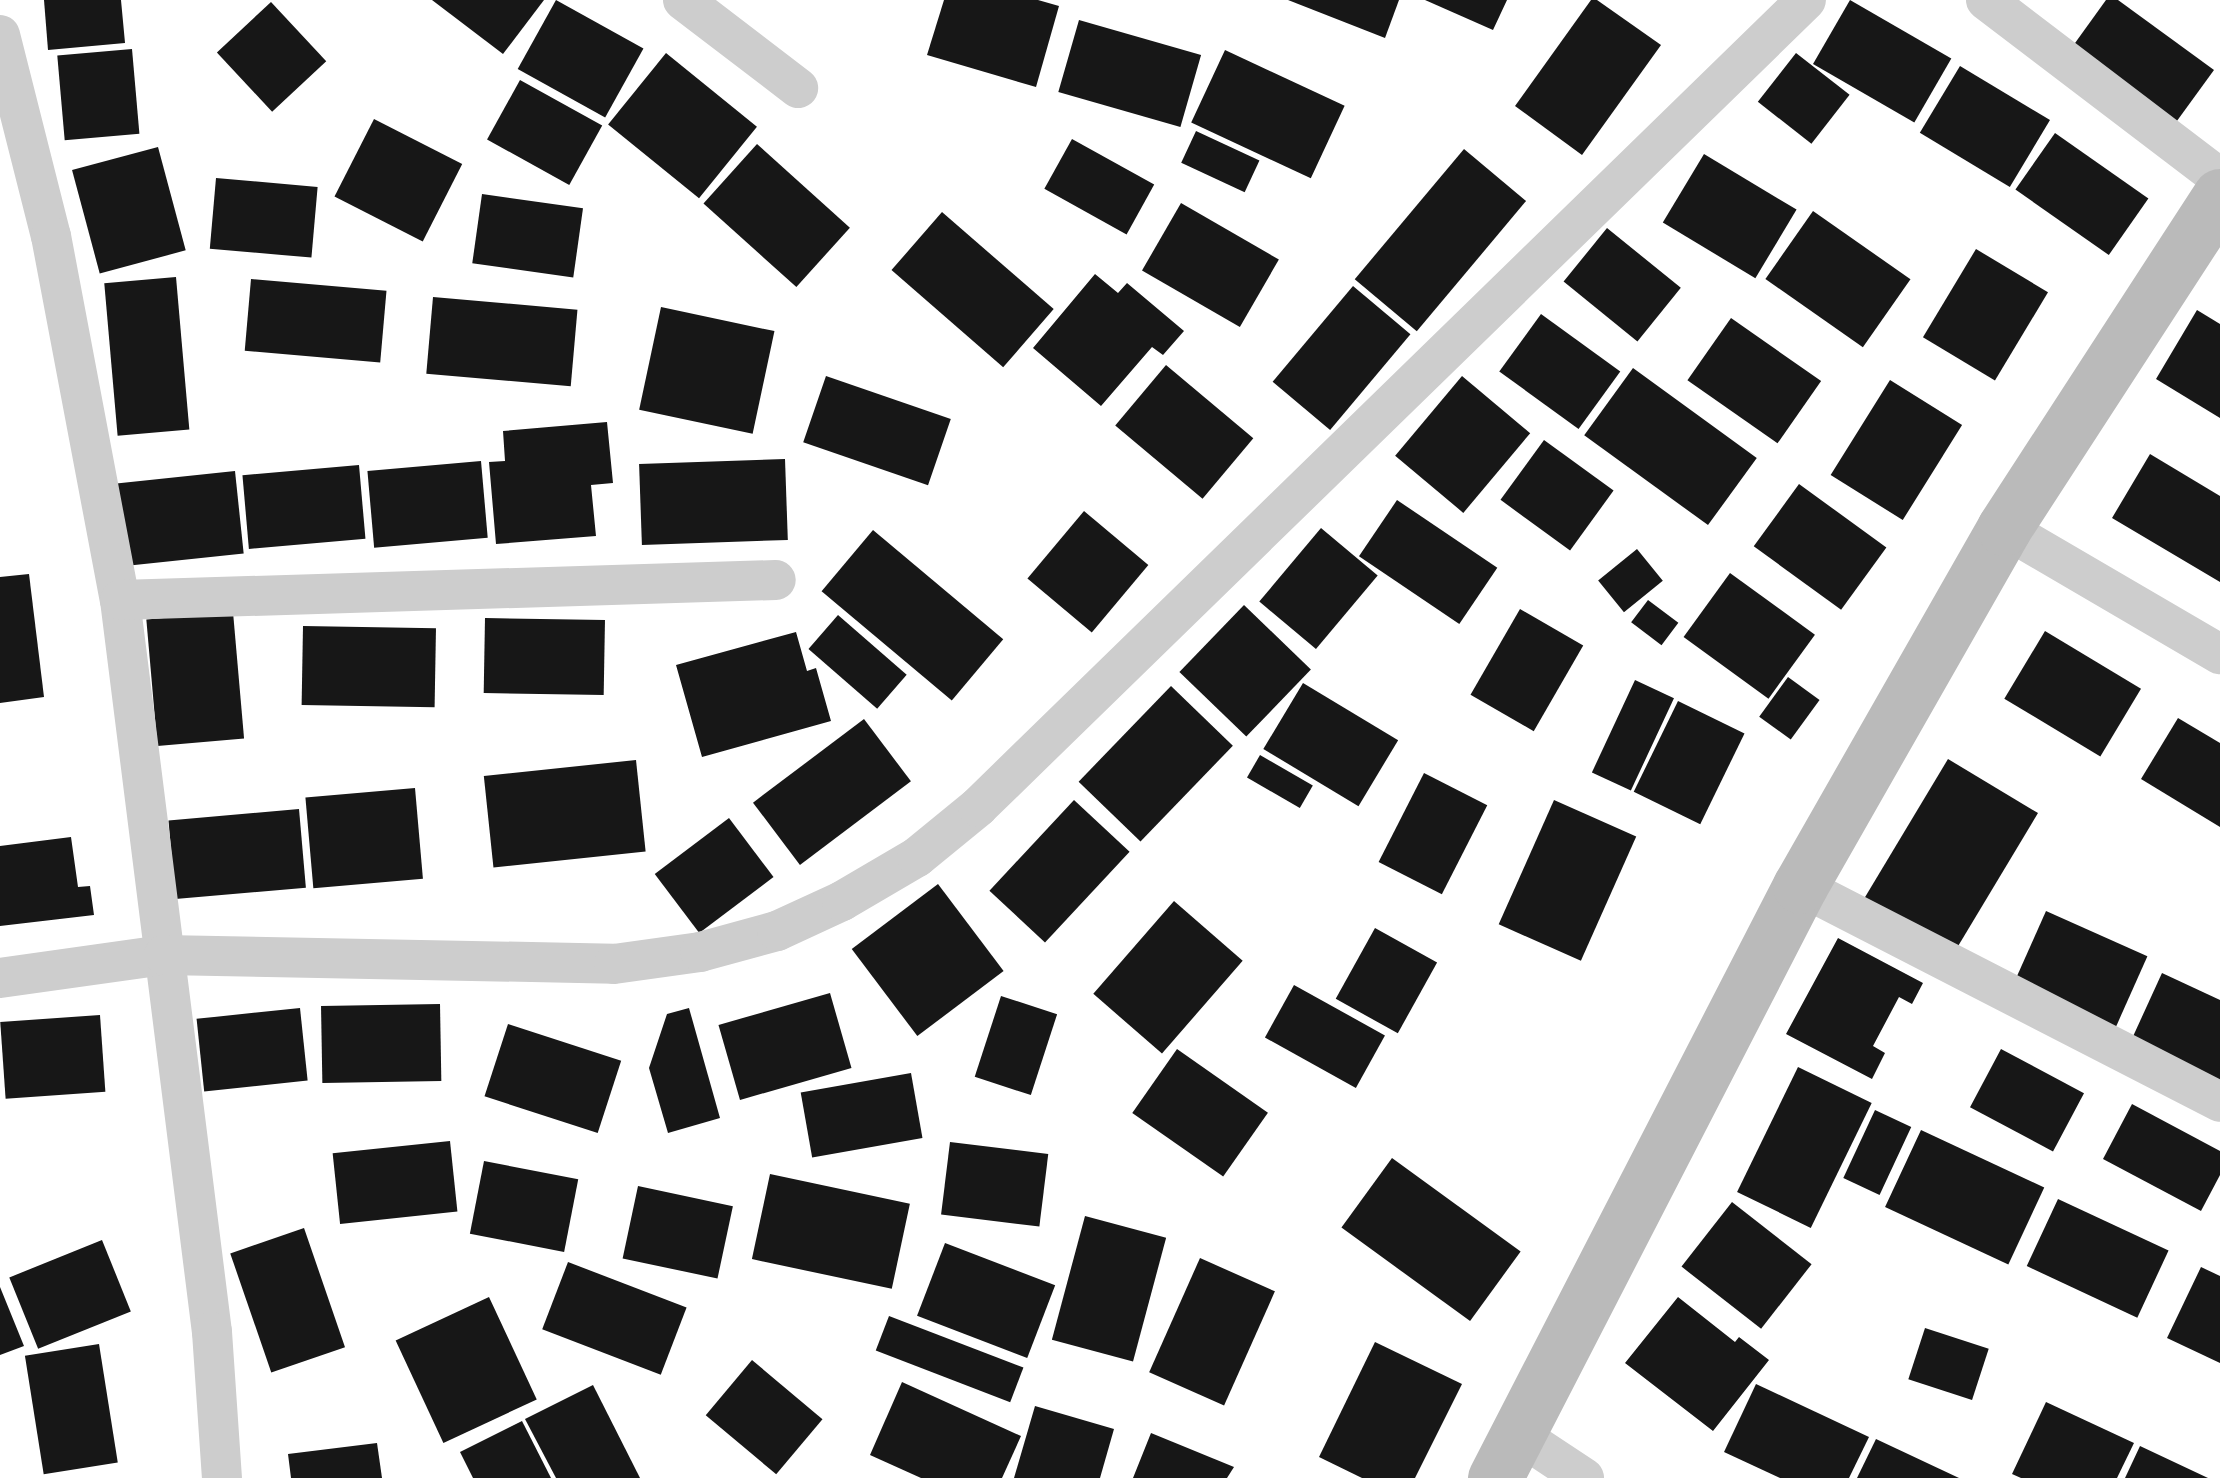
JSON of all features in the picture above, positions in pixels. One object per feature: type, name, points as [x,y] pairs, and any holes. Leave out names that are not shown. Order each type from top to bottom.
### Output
[{"type":"street","points":[[683,0],[798,88]]},
{"type":"street","points":[[0,978],[164,954],[614,964],[700,952],[777,931],[917,858],[978,807],[1806,0]]},
{"type":"street","points":[[1986,0],[2220,178]]},
{"type":"street","points":[[0,35],[70,329],[120,600],[212,1332],[222,1478]]},
{"type":"street","points":[[1584,1478],[1507,1456],[1800,886],[2004,528],[2220,196]]},
{"type":"street","points":[[2004,528],[2220,654]]},
{"type":"street","points":[[120,600],[776,580]]},
{"type":"street","points":[[1800,886],[2220,1102]]},
{"type":"building","points":[[44,0],[121,0],[125,43],[48,50]]},
{"type":"building","points":[[432,0],[544,0],[503,54]]},
{"type":"building","points":[[556,0],[643,48],[605,118],[518,69]]},
{"type":"building","points":[[944,0],[1038,0],[1059,6],[1036,87],[927,55]]},
{"type":"building","points":[[1288,0],[1399,0],[1385,38]]},
{"type":"building","points":[[1425,0],[1507,0],[1493,30]]},
{"type":"building","points":[[1591,0],[1597,0],[1661,45],[1582,155],[1515,106]]},
{"type":"building","points":[[1850,0],[1951,58],[1914,123],[1813,64]]},
{"type":"building","points":[[2106,0],[2118,0],[2214,70],[2174,125],[2070,50]]},
{"type":"building","points":[[271,2],[326,61],[272,112],[217,52]]},
{"type":"building","points":[[1079,20],[1201,55],[1180,127],[1058,92]]},
{"type":"building","points":[[132,49],[139,134],[65,140],[57,56]]},
{"type":"building","points":[[1225,50],[1345,106],[1311,178],[1191,123]]},
{"type":"building","points":[[666,53],[757,127],[699,198],[608,124]]},
{"type":"building","points":[[1796,53],[1850,95],[1811,144],[1758,102]]},
{"type":"building","points":[[1960,66],[2050,120],[2010,187],[1920,133]]},
{"type":"building","points":[[520,80],[602,126],[569,185],[487,139]]},
{"type":"building","points":[[374,119],[462,164],[423,241],[335,197]]},
{"type":"building","points":[[1196,131],[1259,161],[1245,192],[1181,163]]},
{"type":"building","points":[[2055,133],[2148,198],[2109,255],[2015,190]]},
{"type":"building","points":[[1072,139],[1154,185],[1127,234],[1044,189]]},
{"type":"building","points":[[757,144],[850,228],[796,287],[703,203]]},
{"type":"building","points":[[158,147],[186,250],[100,273],[72,170]]},
{"type":"building","points":[[1464,149],[1526,201],[1417,331],[1355,279]]},
{"type":"building","points":[[1704,154],[1797,210],[1755,278],[1663,223]]},
{"type":"building","points":[[216,178],[318,187],[311,258],[210,249]]},
{"type":"building","points":[[482,194],[583,208],[573,278],[472,263]]},
{"type":"building","points":[[1181,203],[1279,260],[1240,327],[1142,271]]},
{"type":"building","points":[[1813,211],[1910,279],[1863,347],[1765,279]]},
{"type":"building","points":[[942,212],[1054,309],[1003,367],[891,270]]},
{"type":"building","points":[[1607,228],[1681,288],[1637,341],[1564,282]]},
{"type":"building","points":[[1976,249],[2048,292],[1995,381],[1923,337]]},
{"type":"building","points":[[1095,274],[1118,293],[1127,283],[1184,331],[1163,355],[1152,347],[1101,406],[1033,348]]},
{"type":"building","points":[[176,277],[189,429],[118,436],[104,283]]},
{"type":"building","points":[[251,279],[386,291],[380,363],[245,351]]},
{"type":"building","points":[[1353,286],[1410,334],[1330,430],[1273,382]]},
{"type":"building","points":[[433,297],[577,310],[571,386],[426,374]]},
{"type":"building","points":[[661,307],[774,331],[753,434],[639,410]]},
{"type":"building","points":[[2197,310],[2220,324],[2220,418],[2156,379]]},
{"type":"building","points":[[1541,314],[1620,372],[1579,429],[1499,371]]},
{"type":"building","points":[[1731,318],[1821,381],[1778,443],[1687,380]]},
{"type":"building","points":[[1166,365],[1253,438],[1203,499],[1115,426]]},
{"type":"building","points":[[1633,368],[1757,458],[1708,525],[1584,435]]},
{"type":"building","points":[[826,376],[951,419],[928,485],[803,442]]},
{"type":"building","points":[[1462,376],[1530,433],[1463,513],[1395,456]]},
{"type":"building","points":[[1890,380],[1962,425],[1903,520],[1831,475]]},
{"type":"building","points":[[607,422],[613,483],[591,485],[596,536],[496,544],[489,462],[505,461],[503,431]]},
{"type":"building","points":[[1544,440],[1614,491],[1570,550],[1501,500]]},
{"type":"building","points":[[2150,454],[2220,496],[2220,582],[2112,518]]},
{"type":"building","points":[[785,459],[788,540],[642,545],[639,464]]},
{"type":"building","points":[[481,461],[488,538],[374,548],[367,471]]},
{"type":"building","points":[[359,465],[365,539],[249,549],[242,475]]},
{"type":"building","points":[[235,471],[244,554],[120,567],[112,484]]},
{"type":"building","points":[[1799,484],[1886,547],[1841,610],[1754,546]]},
{"type":"building","points":[[1397,500],[1497,568],[1459,624],[1359,556]]},
{"type":"building","points":[[1084,511],[1148,565],[1092,632],[1027,578]]},
{"type":"building","points":[[1321,528],[1378,576],[1316,649],[1259,602]]},
{"type":"building","points":[[873,530],[1003,639],[952,701],[822,591]]},
{"type":"building","points":[[1637,549],[1663,581],[1624,612],[1598,580]]},
{"type":"building","points":[[1730,573],[1815,635],[1769,699],[1684,637]]},
{"type":"building","points":[[29,574],[44,697],[0,703],[0,577]]},
{"type":"building","points":[[1648,600],[1678,623],[1661,645],[1631,622]]},
{"type":"building","points":[[1244,605],[1311,670],[1246,737],[1179,672]]},
{"type":"building","points":[[1520,609],[1583,646],[1534,731],[1470,695]]},
{"type":"building","points":[[233,612],[244,739],[157,746],[146,620]]},
{"type":"building","points":[[838,615],[907,675],[877,709],[808,649]]},
{"type":"building","points":[[485,618],[605,620],[604,695],[484,693]]},
{"type":"building","points":[[303,626],[436,628],[435,707],[302,705]]},
{"type":"building","points":[[2045,631],[2141,689],[2100,756],[2004,699]]},
{"type":"building","points":[[796,632],[807,671],[816,668],[831,721],[702,757],[676,665]]},
{"type":"building","points":[[1788,677],[1820,700],[1791,740],[1759,717]]},
{"type":"building","points":[[1635,680],[1674,698],[1631,791],[1592,772]]},
{"type":"building","points":[[1303,683],[1398,740],[1358,806],[1263,749]]},
{"type":"building","points":[[1171,686],[1233,746],[1140,841],[1079,782]]},
{"type":"building","points":[[1678,701],[1745,733],[1700,824],[1634,792]]},
{"type":"building","points":[[2178,718],[2220,743],[2220,827],[2141,779]]},
{"type":"building","points":[[864,719],[911,781],[800,865],[753,803]]},
{"type":"building","points":[[1260,755],[1313,786],[1300,808],[1247,778]]},
{"type":"building","points":[[1948,759],[2038,813],[1953,955],[1863,900]]},
{"type":"building","points":[[636,760],[646,851],[493,867],[484,776]]},
{"type":"building","points":[[1424,773],[1487,805],[1442,894],[1379,862]]},
{"type":"building","points":[[415,788],[423,879],[313,888],[305,798]]},
{"type":"building","points":[[1074,800],[1130,852],[1045,943],[989,891]]},
{"type":"building","points":[[1554,800],[1636,837],[1581,961],[1499,924]]},
{"type":"building","points":[[299,809],[306,888],[175,899],[168,820]]},
{"type":"building","points":[[729,818],[774,877],[699,933],[655,874]]},
{"type":"building","points":[[71,837],[78,887],[90,886],[94,915],[0,926],[0,846]]},
{"type":"building","points":[[938,884],[1004,971],[917,1036],[852,949]]},
{"type":"building","points":[[1174,901],[1243,961],[1162,1054],[1093,994]]},
{"type":"building","points":[[2046,911],[2147,956],[2116,1027],[2014,982]]},
{"type":"building","points":[[1375,928],[1437,962],[1398,1033],[1336,999]]},
{"type":"building","points":[[1838,938],[1923,983],[1912,1004],[1899,997],[1873,1046],[1885,1053],[1872,1079],[1786,1034]]},
{"type":"building","points":[[2162,973],[2220,1000],[2220,1084],[2130,1043]]},
{"type":"building","points":[[1294,985],[1385,1035],[1356,1088],[1265,1037]]},
{"type":"building","points":[[830,993],[851,1068],[740,1100],[718,1025]]},
{"type":"building","points":[[1001,996],[1057,1014],[1031,1095],[975,1077]]},
{"type":"building","points":[[440,1004],[441,1081],[322,1083],[321,1006]]},
{"type":"building","points":[[300,1008],[308,1081],[204,1091],[197,1019]]},
{"type":"building","points":[[689,1008],[720,1118],[668,1133],[649,1068],[667,1014]]},
{"type":"building","points":[[100,1015],[105,1092],[6,1099],[0,1022]]},
{"type":"building","points":[[508,1024],[621,1061],[598,1133],[485,1096]]},
{"type":"building","points":[[1177,1049],[1268,1113],[1223,1177],[1132,1113]]},
{"type":"building","points":[[2001,1049],[2084,1093],[2053,1151],[1970,1107]]},
{"type":"building","points":[[1798,1067],[1872,1103],[1811,1228],[1737,1192]]},
{"type":"building","points":[[911,1073],[922,1138],[812,1157],[801,1092]]},
{"type":"building","points":[[2132,1104],[2220,1151],[2220,1175],[2201,1211],[2103,1159]]},
{"type":"building","points":[[1875,1110],[1911,1127],[1880,1195],[1843,1178]]},
{"type":"building","points":[[1921,1130],[2044,1187],[2008,1265],[1885,1207]]},
{"type":"building","points":[[450,1141],[457,1212],[340,1224],[333,1153]]},
{"type":"building","points":[[950,1142],[1048,1154],[1039,1227],[941,1214]]},
{"type":"building","points":[[1392,1158],[1521,1251],[1470,1321],[1341,1228]]},
{"type":"building","points":[[484,1161],[578,1179],[564,1252],[470,1234]]},
{"type":"building","points":[[770,1174],[910,1204],[892,1289],[752,1259]]},
{"type":"building","points":[[638,1186],[733,1206],[717,1279],[623,1258]]},
{"type":"building","points":[[2058,1199],[2169,1251],[2137,1318],[2027,1266]]},
{"type":"building","points":[[1732,1202],[1812,1264],[1761,1329],[1682,1267]]},
{"type":"building","points":[[1085,1216],[1166,1238],[1133,1361],[1052,1340]]},
{"type":"building","points":[[304,1228],[345,1347],[271,1373],[230,1253]]},
{"type":"building","points":[[102,1240],[131,1311],[38,1349],[9,1277]]},
{"type":"building","points":[[945,1243],[1055,1285],[1027,1358],[917,1316]]},
{"type":"building","points":[[1200,1258],[1275,1291],[1224,1406],[1149,1372]]},
{"type":"building","points":[[568,1262],[687,1308],[661,1375],[542,1329]]},
{"type":"building","points":[[2201,1267],[2220,1276],[2220,1363],[2167,1338]]},
{"type":"building","points":[[0,1287],[24,1346],[0,1355]]},
{"type":"building","points":[[489,1297],[537,1399],[443,1443],[396,1341]]},
{"type":"building","points":[[1678,1297],[1735,1342],[1739,1337],[1769,1360],[1713,1431],[1625,1363]]},
{"type":"building","points":[[889,1316],[1023,1368],[1010,1402],[876,1351]]},
{"type":"building","points":[[1925,1328],[1989,1349],[1972,1400],[1908,1379]]},
{"type":"building","points":[[1375,1342],[1462,1384],[1415,1478],[1362,1478],[1319,1457]]},
{"type":"building","points":[[99,1344],[118,1463],[44,1474],[25,1356]]},
{"type":"building","points":[[752,1360],[822,1419],[776,1474],[706,1415]]},
{"type":"building","points":[[902,1382],[1021,1436],[1002,1478],[921,1478],[870,1455]]},
{"type":"building","points":[[1756,1384],[1869,1437],[1849,1478],[1780,1478],[1724,1452]]},
{"type":"building","points":[[593,1385],[640,1478],[556,1478],[525,1419]]},
{"type":"building","points":[[2046,1402],[2134,1443],[2117,1478],[2021,1478],[2012,1474]]},
{"type":"building","points":[[1035,1406],[1114,1429],[1100,1478],[1014,1478]]},
{"type":"building","points":[[522,1421],[551,1478],[473,1478],[460,1452]]},
{"type":"building","points":[[1151,1433],[1234,1467],[1227,1478],[1133,1478]]},
{"type":"building","points":[[1876,1439],[1959,1478],[1857,1478]]},
{"type":"building","points":[[377,1443],[382,1478],[291,1478],[288,1454]]},
{"type":"building","points":[[2140,1446],[2208,1478],[2125,1478]]}]
